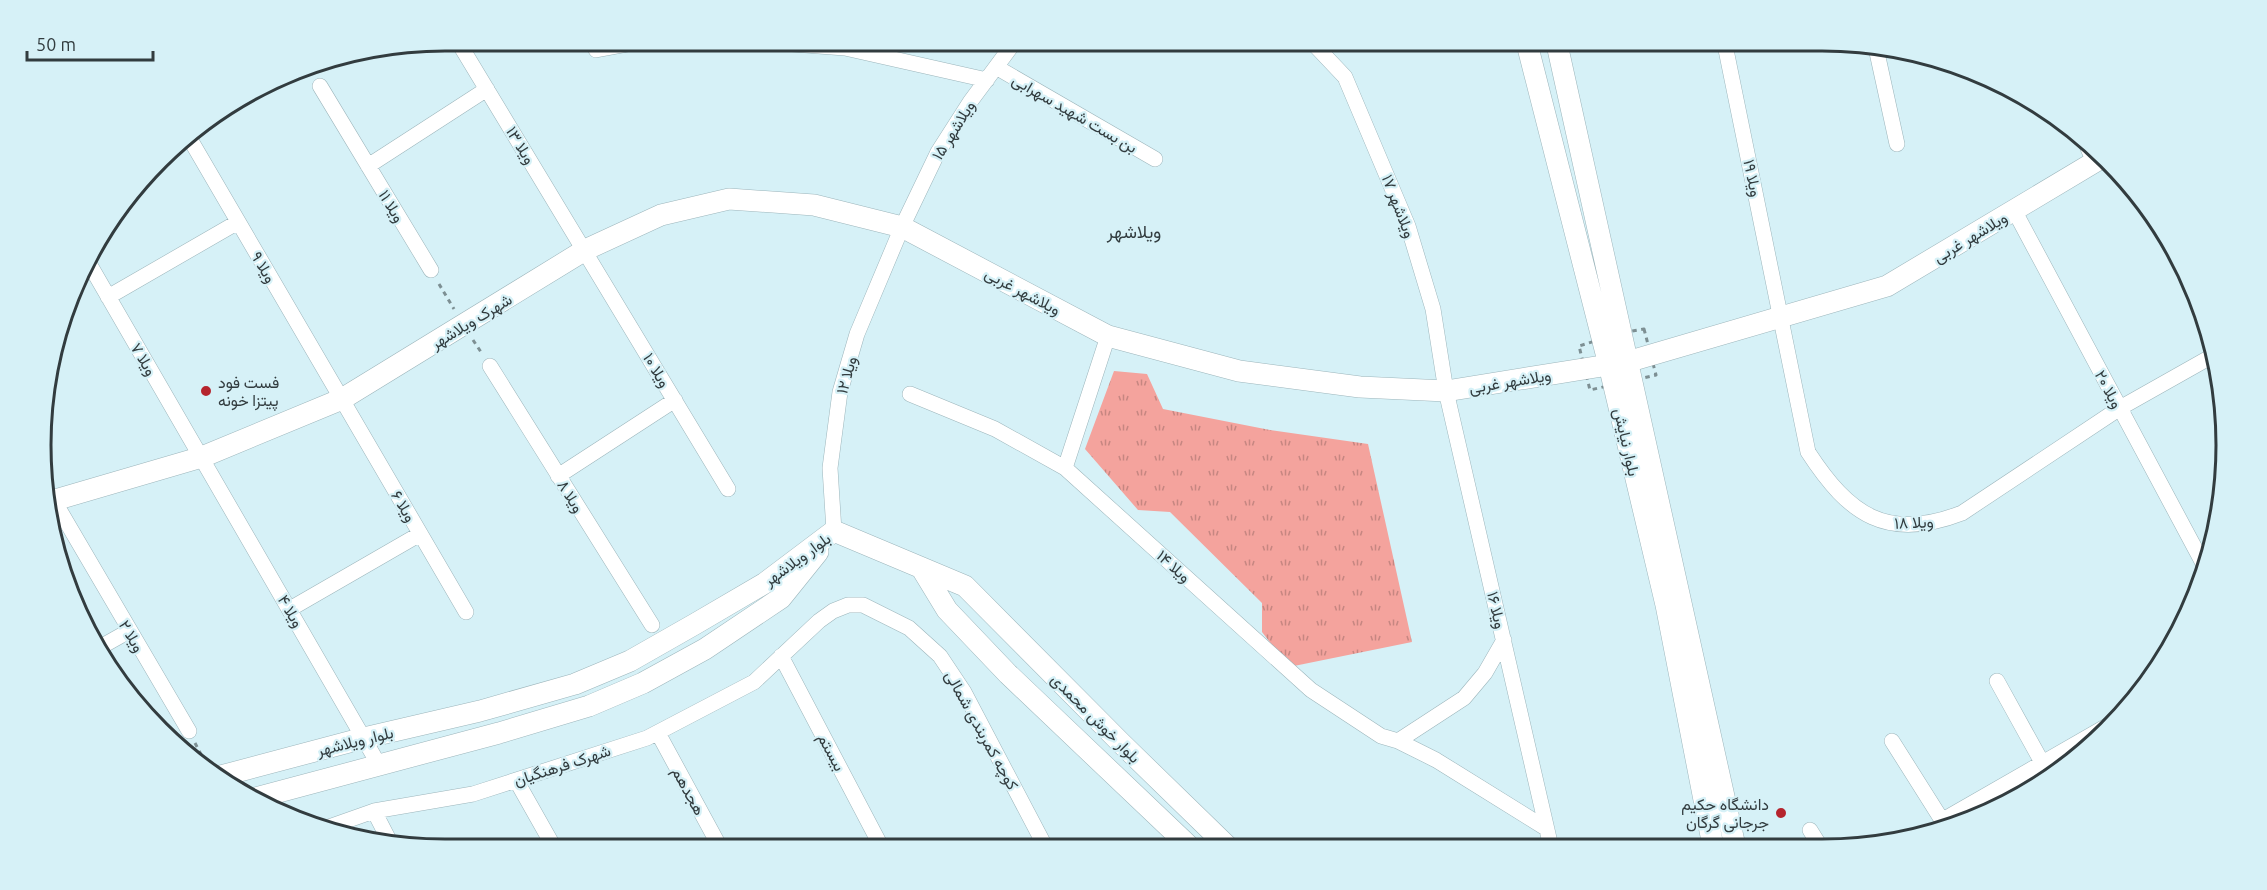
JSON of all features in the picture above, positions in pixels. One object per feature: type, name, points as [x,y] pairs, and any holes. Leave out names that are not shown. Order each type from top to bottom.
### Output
[{"type":"street","name":"۱۳ ویلا","points":[[464,51],[585,250]]},
{"type":"street","name":"بن بست شهید سهرابی","points":[[861,51],[991,74],[1155,159]]},
{"type":"street","name":"ویلاشهر ۱۵","points":[[902,227],[938,152],[1008,51]]},
{"type":"street","name":"ویلاشهر ۱۷","points":[[1320,51],[1345,78],[1408,226],[1433,309],[1446,391]]},
{"type":"street","name":"بلوار نیایش","points":[[1529,51],[1554,147],[1618,363]]},
{"type":"street","name":"بلوار نیایش","points":[[1558,51],[1578,143],[1618,363],[1673,604],[1716,809],[1731,839]]},
{"type":"street","name":"۱۹ ویلا","points":[[1726,51],[1782,316]]},
{"type":"street","points":[[1878,55],[1897,144]]},
{"type":"street","name":"۱۱ ویلا","points":[[321,86],[432,270]]},
{"type":"street","points":[[368,166],[487,90]]},
{"type":"street","name":"۹ ویلا","points":[[193,142],[342,399]]},
{"type":"street","points":[[1554,147],[1578,143]]},
{"type":"street","name":"ویلاشهر غربی","points":[[902,227],[1108,336],[1239,371],[1360,387],[1446,391],[1618,363],[1887,286],[2095,161]]},
{"type":"street","name":"شهرک ویلاشهر","points":[[55,499],[202,457],[342,399],[585,250],[661,214],[729,199],[814,205],[902,227]]},
{"type":"street","name":"ویلا ۲۰","points":[[2014,210],[2200,557]]},
{"type":"street","points":[[108,297],[238,222]]},
{"type":"street","name":"ویلا ۱۲","points":[[834,531],[830,468],[840,392],[857,334],[902,227]]},
{"type":"street","name":"۱۰ ویلا","points":[[585,250],[728,489]]},
{"type":"street","name":"۷ ویلا","points":[[93,270],[202,457]]},
{"type":"street","name":"ویلا ۱۸","points":[[1782,316],[1808,452],[1822,475],[1858,510],[1880,522],[1909,525],[1938,522],[1962,513],[2120,408],[2206,359]]},
{"type":"street","points":[[1065,468],[1108,336]]},
{"type":"street","name":"ویلا ۸","points":[[490,366],[652,626]]},
{"type":"street","name":"۱۶ ویلا","points":[[1446,391],[1549,839]]},
{"type":"street","name":"۱۴ ویلا","points":[[910,394],[995,429],[1065,468],[1311,690],[1381,736],[1398,741],[1436,760],[1547,830]]},
{"type":"street","name":"۶ ویلا","points":[[342,399],[466,612]]},
{"type":"street","points":[[558,476],[675,400]]},
{"type":"street","name":"۴ ویلا","points":[[202,457],[379,765]]},
{"type":"street","name":"۲ ویلا","points":[[57,512],[189,731]]},
{"type":"street","points":[[834,531],[922,569]]},
{"type":"street","name":"بلوار ویلاشهر","points":[[221,769],[480,711],[576,684],[630,661],[765,583],[834,531]]},
{"type":"street","name":"بلوار ویلاشهر","points":[[266,795],[499,733],[589,706],[643,683],[705,649],[781,598],[834,531]]},
{"type":"street","points":[[290,609],[420,534]]},
{"type":"street","name":"بلوار خوش محمدی","points":[[922,569],[965,586],[1220,839]]},
{"type":"street","name":"بلوار خوش محمدی","points":[[922,569],[947,610],[1008,674],[1181,839]]},
{"type":"street","name":"کوچه کمربندی شمالی","points":[[781,656],[819,621],[833,611],[848,605],[863,605],[877,610],[909,628],[940,657],[964,692],[1041,839]]},
{"type":"street","points":[[105,644],[129,631]]},
{"type":"street","points":[[1398,741],[1464,698],[1485,673],[1504,640]]},
{"type":"street","name":"شهرک فرهنگیان","points":[[337,824],[374,811],[473,794],[647,738],[754,682],[781,656]]},
{"type":"street","name":"بیستم","points":[[781,656],[877,839]]},
{"type":"street","points":[[1997,681],[2046,769]]},
{"type":"street","name":"هجدهم","points":[[658,733],[716,839]]},
{"type":"street","points":[[1892,741],[1943,820]]},
{"type":"street","points":[[1108,771],[1122,764],[1128,750]]},
{"type":"street","points":[[1959,814],[2046,769],[2063,757]]},
{"type":"street","points":[[516,780],[549,839]]},
{"type":"street","name":"بلوار نیایش","points":[[1714,839],[1716,809]]},
{"type":"street","points":[[374,811],[386,834]]},
{"type":"street","points":[[1810,830],[1816,839]]},
{"type":"path","points":[[432,270],[490,366]]},
{"type":"path","points":[[189,731],[204,757]]},
{"type":"green space","points":[[1114,371],[1147,374],[1163,409],[1270,430],[1368,444],[1412,642],[1289,667],[1262,632],[1262,603],[1170,512],[1138,510],[1085,449]]},
{"type":"place","name":"فست فود پیتزا خونه","points":[[206,391]]},
{"type":"place","name":"دانشگاه حکیم جرجانی گرگان","points":[[1781,813]]},
{"type":"district","name":"ویلاشهر","points":[[1134,232]]}]
